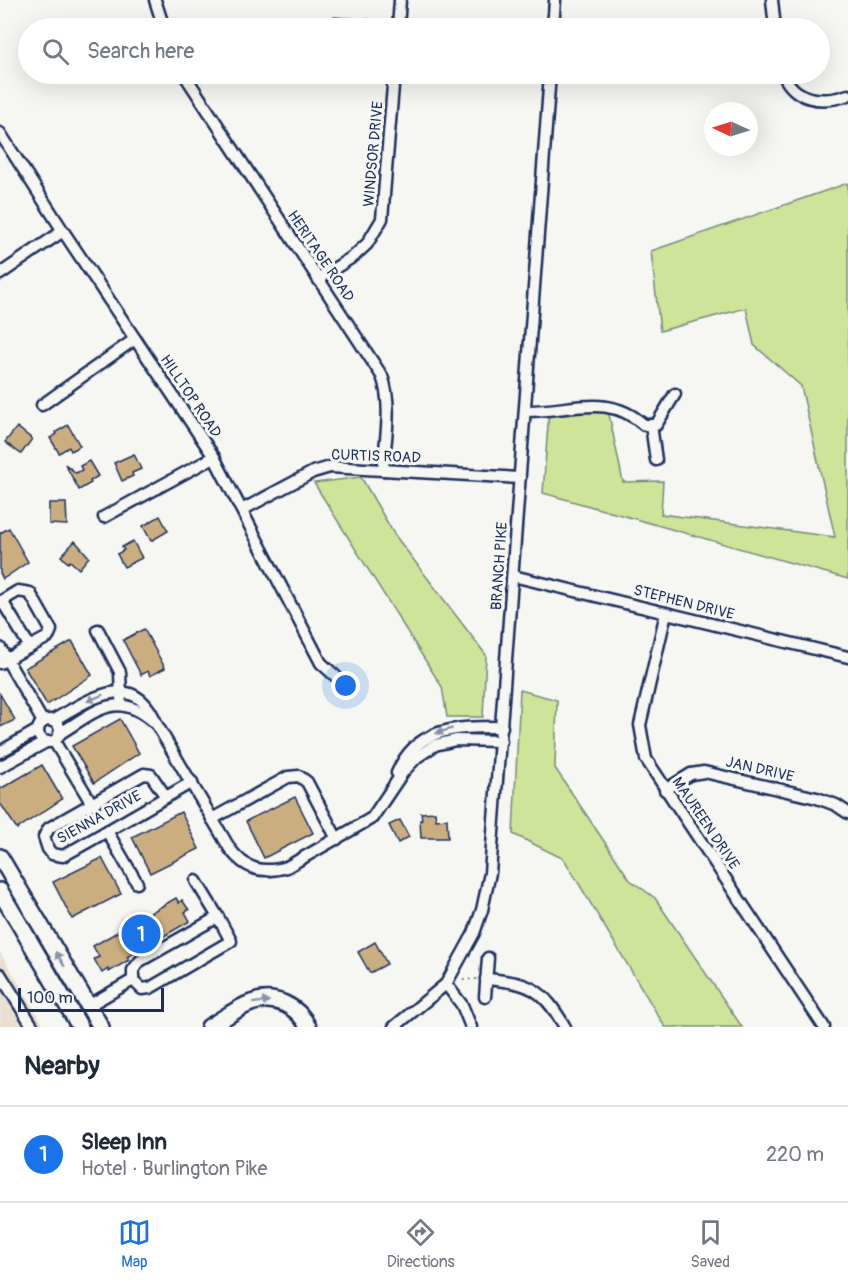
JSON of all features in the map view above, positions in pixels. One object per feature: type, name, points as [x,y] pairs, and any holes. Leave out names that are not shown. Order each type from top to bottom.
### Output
[{"type":"highway","points":[[0,857],[101,1027]]},
{"type":"highway","points":[[1,894],[80,1027]]},
{"type":"highway","points":[[209,1027],[250,1003],[267,1000],[296,1010],[308,1027]]},
{"type":"street","points":[[155,0],[161,18]]},
{"type":"street","points":[[397,18],[400,0]]},
{"type":"street","points":[[554,18],[555,0]]},
{"type":"street","points":[[772,0],[774,18]]},
{"type":"street","name":"HERITAGE ROAD","points":[[191,84],[378,368],[387,389],[388,405],[383,470]]},
{"type":"street","name":"WINDSOR DRIVE","points":[[318,279],[354,256],[367,244],[382,219],[393,84]]},
{"type":"street","name":"BRANCH PIKE","points":[[394,1027],[446,984],[474,933],[490,873],[549,84]]},
{"type":"street","points":[[789,84],[801,95],[812,99],[831,100],[848,95]]},
{"type":"street","name":"HILLTOP ROAD","points":[[0,133],[214,457],[321,663],[342,682]]},
{"type":"street","points":[[0,274],[63,231]]},
{"type":"street","points":[[42,405],[135,339]]},
{"type":"street","points":[[525,411],[607,406],[632,414],[644,425],[656,425],[675,394]]},
{"type":"street","points":[[651,425],[656,460]]},
{"type":"street","points":[[104,518],[214,457]]},
{"type":"street","name":"CURTIS ROAD","points":[[242,510],[321,469],[338,467],[520,478]]},
{"type":"street","name":"STEPHEN DRIVE","points":[[513,576],[848,657]]},
{"type":"street","points":[[3,662],[30,647],[48,637],[51,630],[30,593],[18,591],[1,602],[30,647]]},
{"type":"street","name":"MAUREEN DRIVE","points":[[666,613],[640,725],[646,759],[824,1027]]},
{"type":"street","points":[[98,630],[120,672],[120,704]]},
{"type":"street","points":[[0,648],[3,662],[45,724]]},
{"type":"street","points":[[0,752],[45,724],[102,694],[121,692],[138,698],[148,706],[238,861],[261,870],[274,871],[287,867],[372,818],[380,808],[406,756],[427,737],[455,728],[502,727]]},
{"type":"street","points":[[0,767],[53,739],[95,711],[111,705],[120,704],[142,712],[157,725]]},
{"type":"street","name":"SIENNA DRIVE","points":[[45,724],[60,729],[53,739],[42,739],[45,724]]},
{"type":"street","name":"SIENNA DRIVE","points":[[53,739],[92,804]]},
{"type":"street","points":[[393,784],[417,757],[435,745],[456,740],[501,741]]},
{"type":"street","name":"JAN DRIVE","points":[[665,790],[691,774],[704,771],[817,798],[836,805],[848,813]]},
{"type":"street","name":"SIENNA DRIVE","points":[[166,797],[155,779],[148,773],[49,828],[44,837],[48,849],[52,854],[63,856],[107,831],[166,797],[192,782]]},
{"type":"street","points":[[212,819],[288,777],[299,776],[308,782],[337,839]]},
{"type":"street","points":[[107,831],[137,883]]},
{"type":"street","points":[[196,881],[218,917],[231,941],[150,988],[142,989],[133,980],[133,970],[140,961],[218,917]]},
{"type":"street","points":[[485,997],[484,979],[488,958]]},
{"type":"street","points":[[0,974],[33,1027]]},
{"type":"street","points":[[484,979],[524,984],[539,992],[551,1004],[565,1027]]},
{"type":"street","points":[[88,1006],[133,980]]},
{"type":"street","points":[[446,984],[462,1005],[471,1027]]},
{"type":"path","points":[[463,980],[484,979]]},
{"type":"shaded area","points":[[0,952],[45,1027],[0,1027]]},
{"type":"green space","points":[[848,183],[848,579],[543,493],[549,411],[606,400],[623,482],[663,481],[661,514],[835,537],[801,386],[754,345],[746,308],[660,331],[651,251]]},
{"type":"green space","points":[[361,477],[394,534],[486,655],[483,717],[447,717],[442,687],[314,483]]},
{"type":"green space","points":[[520,690],[557,700],[555,768],[630,880],[655,898],[742,1027],[665,1027],[564,859],[513,834]]},
{"type":"building","points":[[68,425],[80,446],[71,451],[69,447],[59,453],[50,438]]},
{"type":"building","points":[[17,427],[32,439],[21,454],[5,442]]},
{"type":"building","points":[[134,454],[141,469],[122,481],[114,463]]},
{"type":"building","points":[[89,461],[98,476],[79,490],[65,464],[76,473],[82,470],[80,466]]},
{"type":"building","points":[[49,503],[66,503],[67,525],[49,524]]},
{"type":"building","points":[[160,516],[168,531],[151,541],[143,526]]},
{"type":"building","points":[[9,528],[28,562],[3,579],[0,573],[0,533]]},
{"type":"building","points":[[75,541],[89,557],[79,569],[61,556]]},
{"type":"building","points":[[133,541],[142,558],[124,567],[117,554],[124,550],[122,547]]},
{"type":"building","points":[[144,629],[165,668],[150,676],[148,671],[141,675],[123,640]]},
{"type":"building","points":[[72,641],[92,675],[47,705],[25,668]]},
{"type":"building","points":[[0,694],[15,720],[0,727]]},
{"type":"building","points":[[120,719],[139,753],[94,783],[72,746]]},
{"type":"building","points":[[42,765],[62,799],[17,829],[0,803],[0,789]]},
{"type":"building","points":[[295,797],[313,833],[264,858],[246,821]]},
{"type":"building","points":[[181,812],[199,849],[150,873],[132,837]]},
{"type":"building","points":[[435,812],[436,820],[447,819],[448,838],[421,838],[421,813]]},
{"type":"building","points":[[400,820],[409,837],[398,843],[389,825]]},
{"type":"building","points":[[102,858],[121,894],[72,919],[53,882]]},
{"type":"building","points":[[176,898],[179,903],[182,900],[189,910],[185,912],[190,921],[127,957],[129,960],[109,972],[108,969],[102,973],[94,959],[99,957],[93,946]]},
{"type":"building","points":[[375,942],[387,964],[370,973],[358,952]]},
{"type":"place","name":"Sleep Inn","points":[[141,934]]}]
